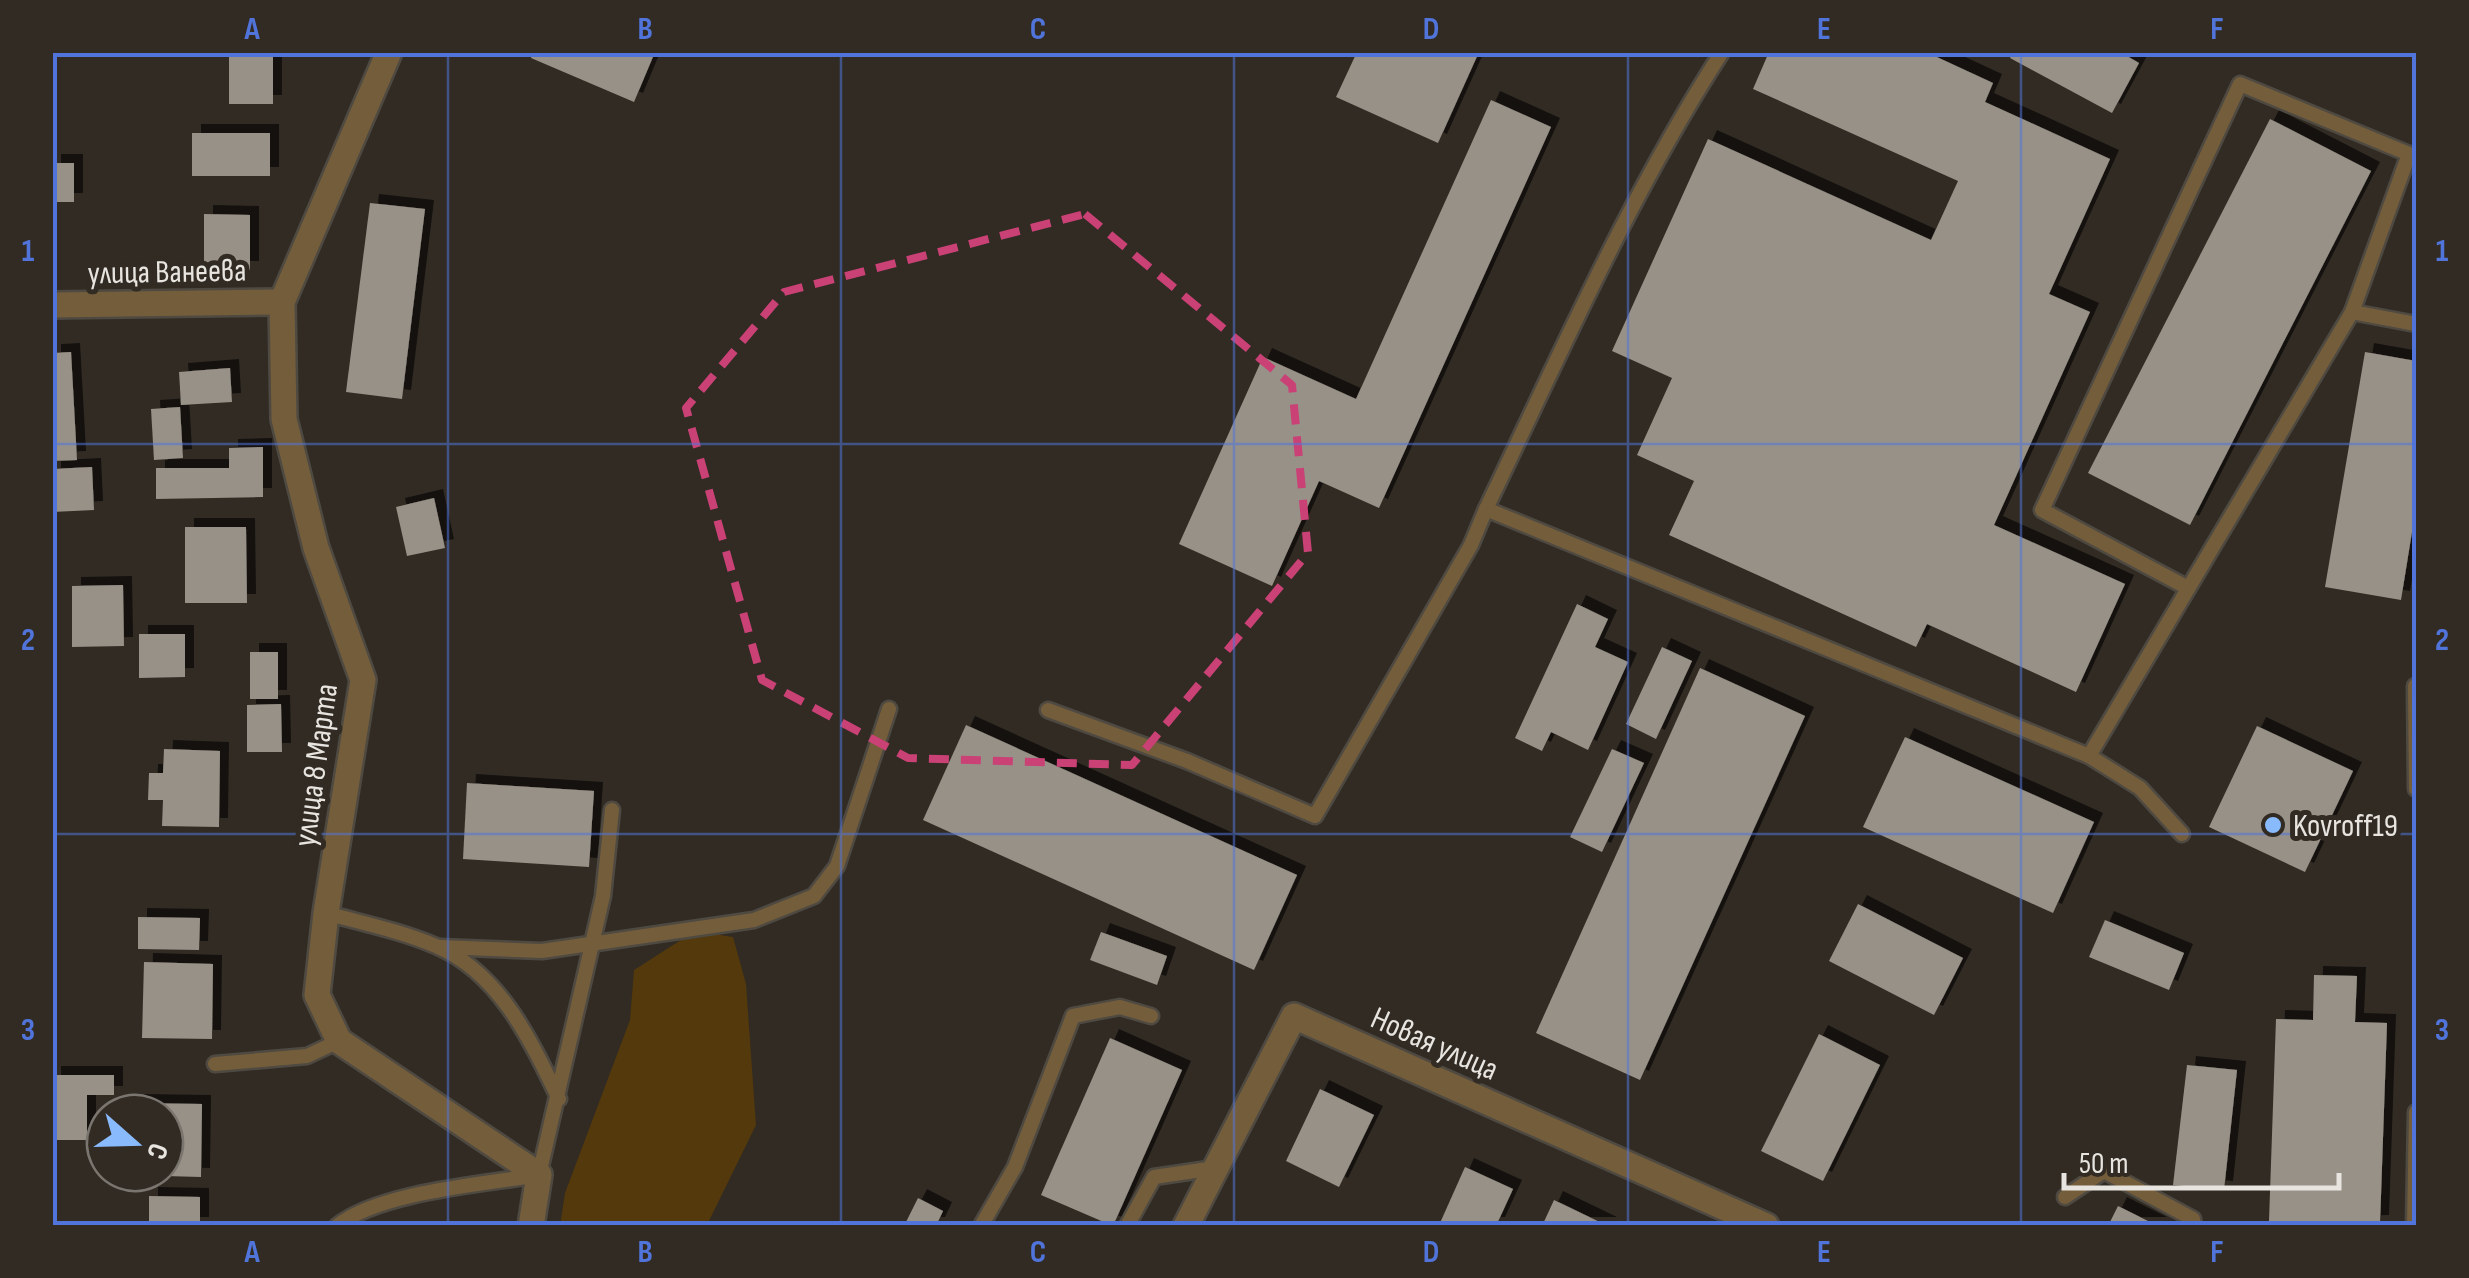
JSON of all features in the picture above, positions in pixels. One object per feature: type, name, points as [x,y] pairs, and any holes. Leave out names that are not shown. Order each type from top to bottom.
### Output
[{"type":"street","name":"улица 8 Марта","points":[[339,1041],[317,995],[326,912],[363,680],[316,548],[284,420],[282,302],[389,52]]},
{"type":"street","name":"улица Ванеева","points":[[52,306],[282,302]]},
{"type":"street","name":"Новая улица","points":[[1186,1226],[1294,1016],[1766,1226]]},
{"type":"street","points":[[339,1041],[540,1175],[531,1226]]},
{"type":"lane","points":[[1048,710],[1187,760],[1315,816],[1471,545],[1580,312],[1677,122],[1722,52]]},
{"type":"lane","points":[[2089,756],[2352,312],[2410,154],[2240,84],[2042,510],[2188,588]]},
{"type":"lane","points":[[2352,312],[2416,324]]},
{"type":"lane","points":[[1486,510],[2089,756],[2140,788],[2182,834]]},
{"type":"lane","points":[[2415,686],[2416,789]]},
{"type":"lane","points":[[326,912],[440,947],[542,951],[754,920],[814,896],[837,866],[889,709]]},
{"type":"lane","points":[[337,1226],[353,1213],[411,1197],[540,1175],[604,896],[612,810]]},
{"type":"lane","points":[[440,947],[488,982],[527,1032],[559,1100]]},
{"type":"lane","points":[[981,1226],[1015,1167],[1073,1016],[1120,1008],[1151,1016]]},
{"type":"lane","points":[[214,1064],[307,1056],[339,1041]]},
{"type":"lane","points":[[2414,1226],[2416,1112]]},
{"type":"lane","points":[[1127,1226],[1154,1177],[1216,1168]]},
{"type":"lane","points":[[2065,1196],[2104,1171],[2194,1219],[2194,1226]]},
{"type":"highlighted area","points":[[1085,214],[1292,385],[1308,553],[1132,765],[908,758],[762,680],[686,408],[784,292]]},
{"type":"shaded area","points":[[695,931],[733,937],[746,984],[756,1125],[707,1225],[560,1226],[565,1193],[630,1020],[634,970]]},
{"type":"building","points":[[533,52],[655,52],[634,102],[531,58]]},
{"type":"building","points":[[1357,52],[1479,52],[1438,143],[1336,97]]},
{"type":"building","points":[[1769,52],[1926,52],[1993,83],[1985,102],[2110,159],[2049,294],[2090,312],[1994,525],[2125,584],[2076,692],[1927,624],[1916,647],[1669,535],[1694,481],[1637,455],[1672,378],[1612,351],[1708,139],[1931,240],[1958,181],[1753,89]]},
{"type":"building","points":[[2013,52],[2120,52],[2139,63],[2112,113],[2010,58]]},
{"type":"building","points":[[229,57],[273,57],[273,104],[229,104]]},
{"type":"building","points":[[1491,100],[1551,127],[1379,508],[1319,481],[1272,586],[1179,544],[1263,357],[1356,399]]},
{"type":"building","points":[[2270,119],[2371,171],[2190,525],[2088,473]]},
{"type":"building","points":[[192,133],[270,133],[270,176],[192,176]]},
{"type":"building","points":[[52,163],[74,163],[74,202],[52,202]]},
{"type":"building","points":[[370,203],[425,209],[402,399],[346,392]]},
{"type":"building","points":[[204,214],[250,215],[250,270],[204,270]]},
{"type":"building","points":[[71,352],[77,460],[52,461],[52,353]]},
{"type":"building","points":[[2365,352],[2416,361],[2416,507],[2401,600],[2325,587]]},
{"type":"building","points":[[230,368],[232,402],[181,405],[179,372]]},
{"type":"building","points":[[180,407],[183,458],[154,460],[151,409]]},
{"type":"building","points":[[263,447],[263,497],[156,499],[156,468],[229,468],[229,448]]},
{"type":"building","points":[[92,467],[94,510],[52,512],[52,469]]},
{"type":"building","points":[[434,498],[445,548],[407,556],[396,507]]},
{"type":"building","points":[[185,527],[246,527],[247,603],[185,603]]},
{"type":"building","points":[[123,585],[124,646],[72,647],[72,586]]},
{"type":"building","points":[[1577,604],[1608,619],[1595,647],[1628,662],[1588,750],[1551,732],[1542,751],[1515,738]]},
{"type":"building","points":[[139,634],[185,634],[185,677],[139,678]]},
{"type":"building","points":[[1662,647],[1692,661],[1656,739],[1626,724]]},
{"type":"building","points":[[250,652],[278,652],[278,699],[250,699]]},
{"type":"building","points":[[1700,668],[1805,716],[1640,1080],[1536,1033]]},
{"type":"building","points":[[281,704],[282,752],[247,752],[247,705]]},
{"type":"building","points":[[966,725],[1297,875],[1254,970],[923,820]]},
{"type":"building","points":[[2257,726],[2353,771],[2305,872],[2209,827]]},
{"type":"building","points":[[1905,737],[2094,822],[2053,913],[1863,827]]},
{"type":"building","points":[[164,749],[220,751],[219,827],[162,826],[163,800],[148,800],[149,773],[163,773]]},
{"type":"building","points":[[1612,749],[1644,763],[1602,852],[1570,837]]},
{"type":"building","points":[[467,783],[594,791],[589,867],[463,859]]},
{"type":"building","points":[[1858,904],[1963,958],[1934,1015],[1829,961]]},
{"type":"building","points":[[138,917],[200,918],[199,950],[138,949]]},
{"type":"building","points":[[2105,920],[2184,953],[2169,990],[2089,957]]},
{"type":"building","points":[[1101,932],[1167,956],[1157,985],[1090,960]]},
{"type":"building","points":[[144,962],[213,964],[212,1039],[142,1038]]},
{"type":"building","points":[[2314,975],[2357,976],[2355,1022],[2387,1023],[2380,1224],[2306,1226],[2307,1222],[2269,1221],[2276,1019],[2313,1020]]},
{"type":"building","points":[[1819,1034],[1880,1065],[1823,1181],[1761,1151]]},
{"type":"building","points":[[1110,1038],[1182,1070],[1113,1226],[1041,1195]]},
{"type":"building","points":[[2187,1065],[2237,1070],[2224,1190],[2173,1185]]},
{"type":"building","points":[[52,1075],[114,1075],[114,1093],[85,1093],[85,1140],[53,1140]]},
{"type":"building","points":[[1320,1089],[1374,1115],[1339,1187],[1286,1161]]},
{"type":"building","points":[[185,1104],[202,1104],[201,1177],[185,1177]]},
{"type":"building","points":[[1465,1167],[1513,1189],[1496,1226],[1440,1223]]},
{"type":"building","points":[[149,1196],[200,1197],[200,1226],[149,1226]]},
{"type":"building","points":[[918,1198],[943,1211],[936,1226],[904,1226]]},
{"type":"building","points":[[1554,1200],[1608,1226],[1542,1226]]},
{"type":"building","points":[[2118,1206],[2158,1226],[2108,1226]]},
{"type":"place","name":"Kovroff19","points":[[2273,825]]}]
